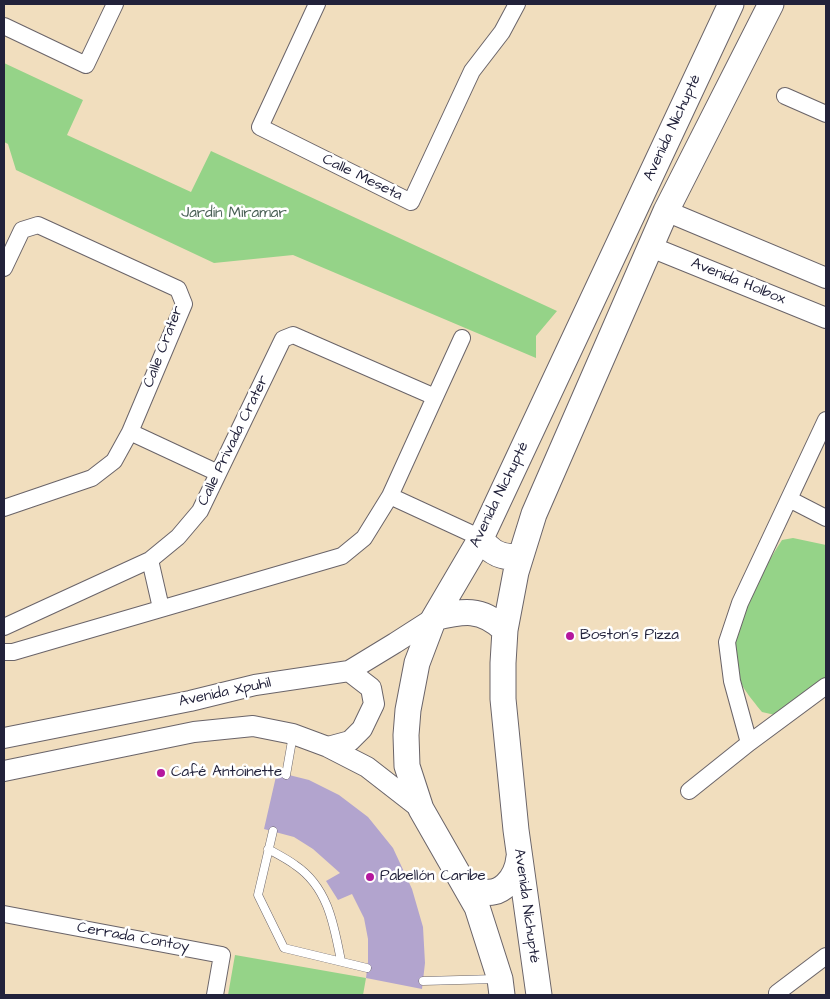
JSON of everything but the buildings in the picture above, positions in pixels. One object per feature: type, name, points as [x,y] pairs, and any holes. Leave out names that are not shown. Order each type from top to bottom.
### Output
[{"type":"main road","name":"Avenida Nichupté","points":[[501,987],[477,907],[421,809],[407,766],[406,735],[408,710],[417,663],[434,618],[481,538],[731,4]]},
{"type":"main road","name":"Avenida Nichupté","points":[[539,995],[519,855],[503,699],[505,630],[520,556],[534,514],[666,211],[771,4]]},
{"type":"main road","points":[[481,538],[492,551],[500,555],[520,556]]},
{"type":"main road","points":[[434,618],[464,612],[476,613],[492,619],[505,630]]},
{"type":"main road","points":[[462,879],[477,890],[485,892],[499,890],[507,885],[512,878],[516,871],[519,855]]},
{"type":"street","points":[[4,26],[86,65],[115,4]]},
{"type":"street","name":"Calle Meseta","points":[[317,4],[260,127],[411,202],[472,71],[502,32],[517,4]]},
{"type":"street","points":[[785,96],[826,114]]},
{"type":"street","points":[[666,211],[826,278]]},
{"type":"street","name":"Calle Crater","points":[[4,268],[22,230],[38,225],[178,290],[184,304],[130,432],[114,461],[92,478],[4,508]]},
{"type":"street","name":"Avenida Holbox","points":[[651,247],[826,318]]},
{"type":"street","name":"Calle Privada Crater","points":[[4,627],[150,560],[178,537],[200,511],[283,339],[294,335],[435,397]]},
{"type":"street","points":[[4,652],[13,652],[342,556],[364,538],[390,496],[462,338]]},
{"type":"street","points":[[749,743],[732,681],[727,642],[740,603],[826,420]]},
{"type":"street","points":[[130,432],[218,473]]},
{"type":"street","points":[[390,496],[481,538]]},
{"type":"street","points":[[789,499],[826,518]]},
{"type":"street","points":[[150,560],[161,608]]},
{"type":"street","name":"Avenida Xpuhil","points":[[4,738],[190,701],[255,685],[349,671],[434,618]]},
{"type":"street","points":[[328,747],[350,741],[362,729],[374,704],[371,688],[349,671]]},
{"type":"street","points":[[689,791],[749,743],[826,686]]},
{"type":"street","points":[[4,771],[194,732],[252,726],[293,734],[328,747],[367,767],[421,809]]},
{"type":"street","name":"Cerrada Contoy","points":[[4,914],[222,955],[215,995]]},
{"type":"street","points":[[778,995],[778,992],[826,956]]},
{"type":"lane","points":[[286,775],[293,734]]},
{"type":"lane","points":[[273,831],[258,895],[284,948],[367,968]]},
{"type":"lane","points":[[268,849],[296,865],[313,881],[325,900],[332,918],[341,961]]},
{"type":"lane","points":[[423,981],[501,987]]},
{"type":"green space","name":"Jardín Miramar","points":[[4,63],[83,100],[67,135],[191,192],[211,151],[557,311],[536,336],[536,358],[293,255],[214,263],[16,170],[8,144],[4,142]]},
{"type":"green space","points":[[793,538],[826,545],[826,679],[775,715],[762,712],[745,689],[736,670],[735,649],[743,617],[766,566],[782,540]]},
{"type":"green space","points":[[235,955],[366,978],[363,995],[228,995]]},
{"type":"place","name":"Boston's Pizza","points":[[570,636]]},
{"type":"place","name":"Café Antoinette","points":[[161,773]]},
{"type":"place","name":"Pabellón Caribe","points":[[370,877]]}]
